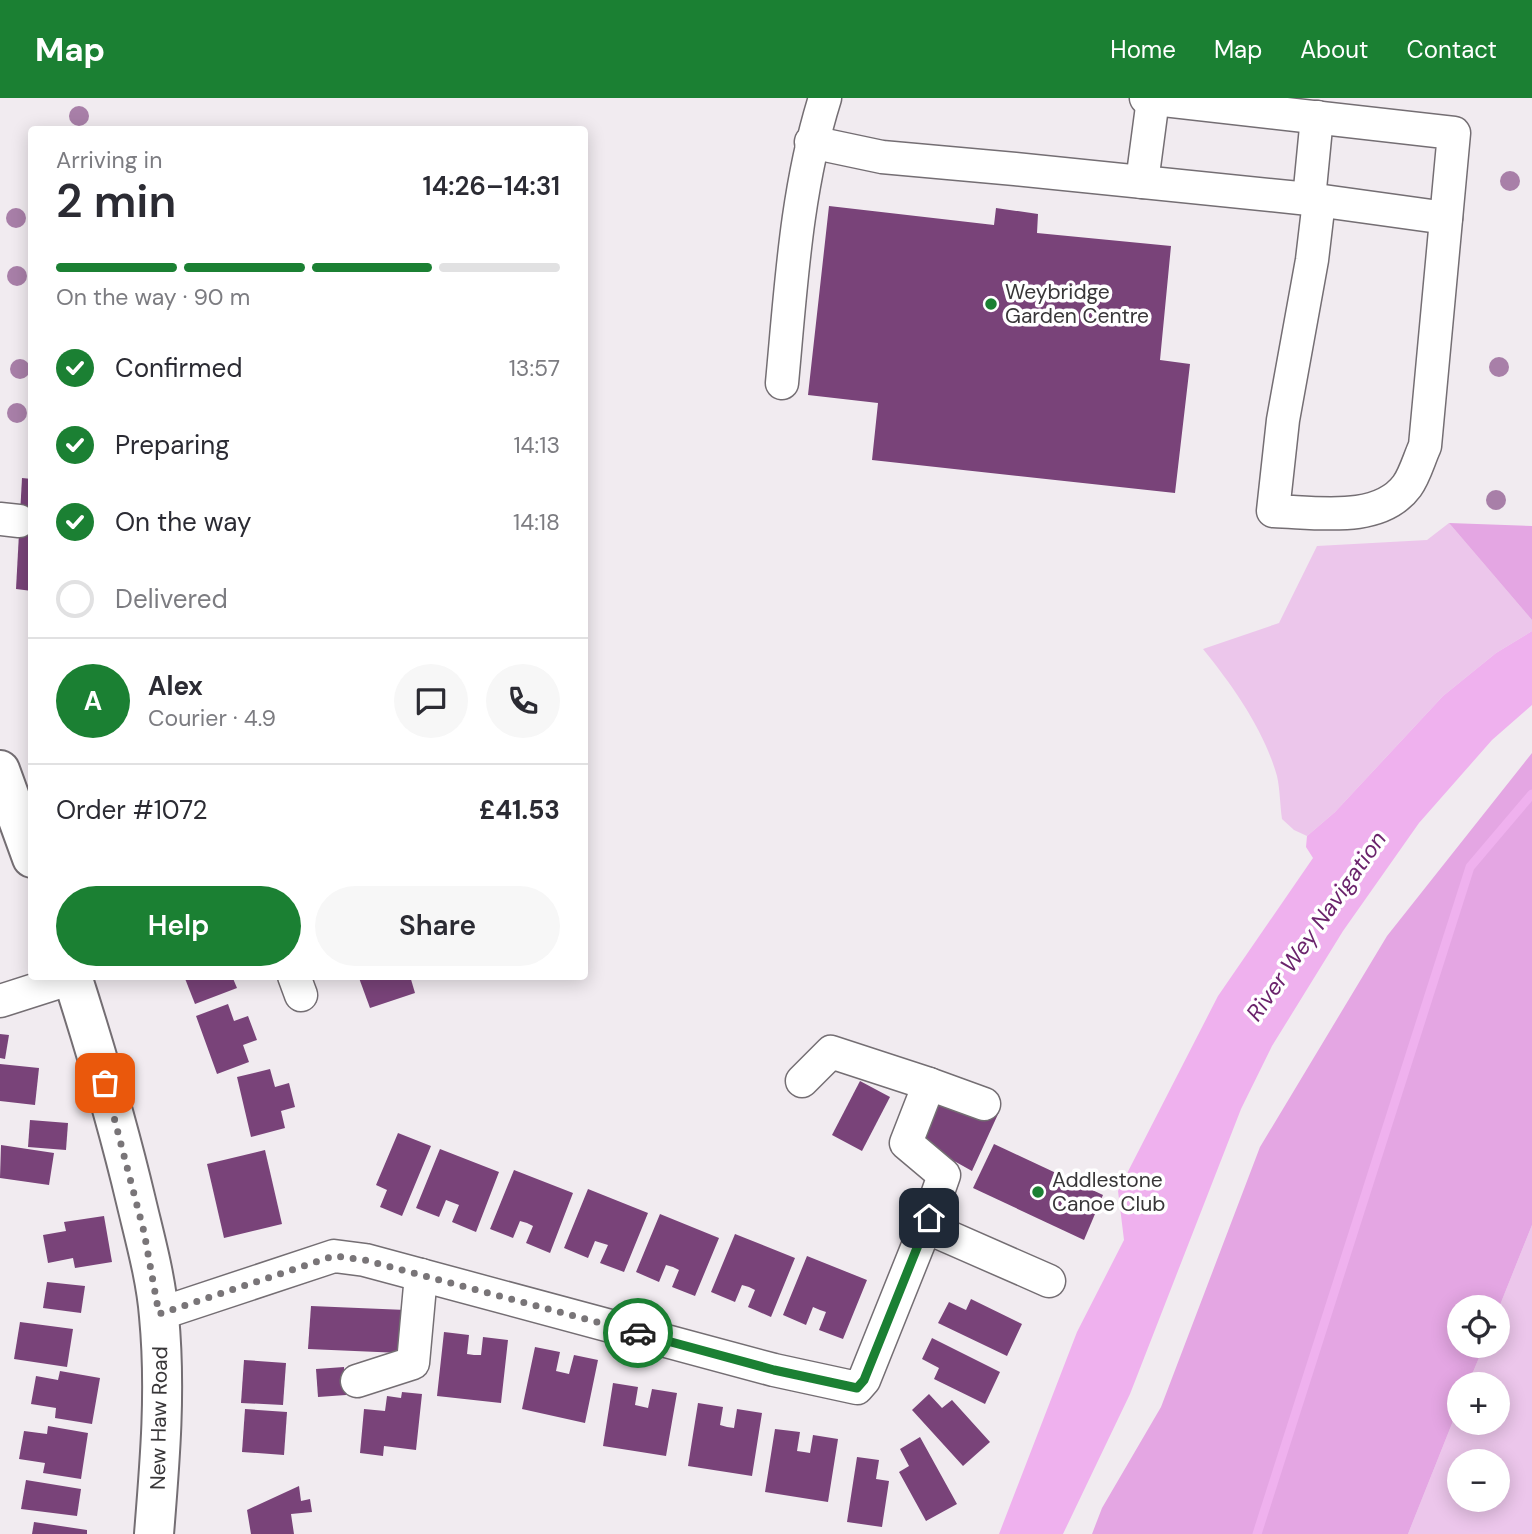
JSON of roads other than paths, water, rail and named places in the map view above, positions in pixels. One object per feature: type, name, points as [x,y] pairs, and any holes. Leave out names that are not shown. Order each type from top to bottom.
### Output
[{"type":"main road","points":[[0,770],[28,847]]},
{"type":"main road","name":"New Haw Road","points":[[73,980],[123,1147],[144,1232],[159,1314],[163,1374],[162,1430],[154,1534]]},
{"type":"street","points":[[782,383],[796,232],[811,142],[825,98]]},
{"type":"street","points":[[1142,182],[1150,99],[1317,117],[1454,133],[1425,446],[1408,485],[1390,504],[1364,512],[1273,511],[1283,420],[1312,260],[1317,117]]},
{"type":"street","points":[[811,142],[882,157],[1314,200],[1446,218]]},
{"type":"street","points":[[0,1001],[63,980]]},
{"type":"street","points":[[802,1082],[831,1052],[984,1104]]},
{"type":"street","points":[[159,1314],[334,1256],[365,1260],[774,1370],[857,1388],[864,1380],[928,1222],[944,1175],[906,1143],[929,1084]]},
{"type":"street","points":[[928,1222],[1049,1281]]},
{"type":"street","points":[[357,1381],[413,1363],[421,1275]]},
{"type":"water","name":"River Wey Navigation","points":[[1532,631],[1532,705],[1492,740],[1419,823],[1343,931],[1272,1046],[1241,1109],[1130,1394],[1063,1534],[999,1534],[1077,1332],[1124,1240],[1118,1191],[1218,996],[1313,858],[1306,847],[1307,836],[1335,812],[1443,696],[1496,653]]},
{"type":"waterway","points":[[1257,1534],[1470,867],[1532,794]]},
{"type":"place","name":"Weybridge Garden Centre","points":[[991,304]]},
{"type":"place","name":"Addlestone Canoe Club","points":[[1038,1192]]}]
